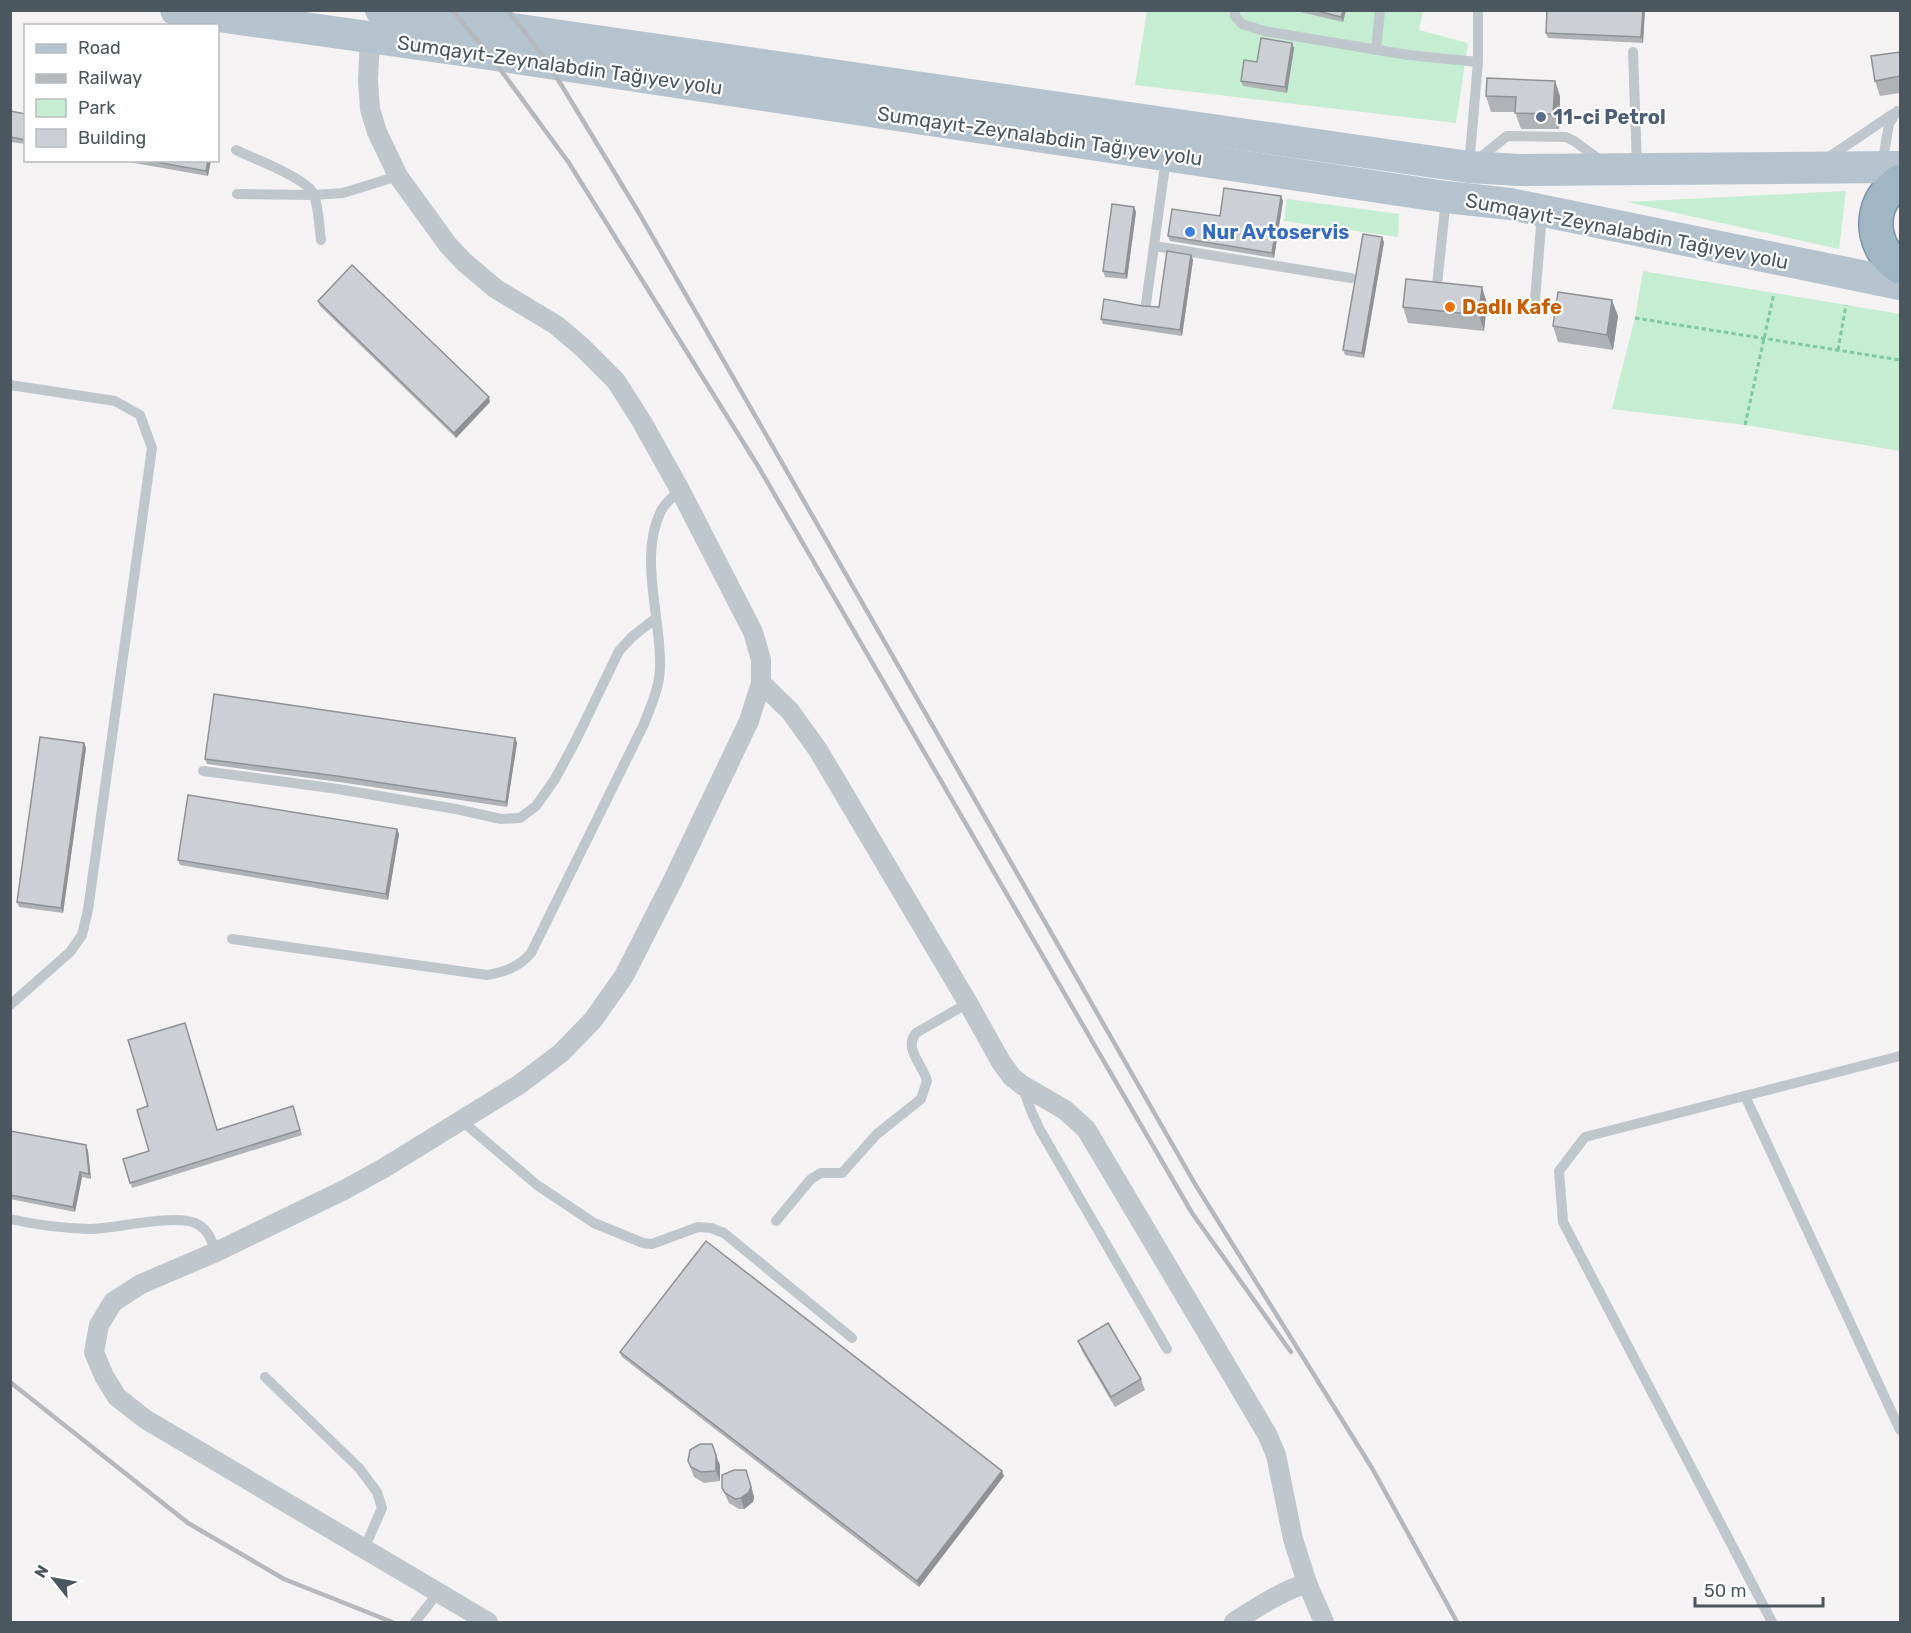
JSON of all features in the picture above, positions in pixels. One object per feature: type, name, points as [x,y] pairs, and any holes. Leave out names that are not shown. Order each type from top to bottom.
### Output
[{"type":"highway","points":[[1886,183],[1876,236],[1882,250],[1900,267]]},
{"type":"main road","name":"Sumqayıt-Zeynalabdin Tağıyev yolu","points":[[176,10],[376,24],[1469,167],[1519,170],[1814,168],[1886,183]]},
{"type":"main road","name":"Sumqayıt-Zeynalabdin Tağıyev yolu","points":[[376,24],[489,54],[1446,197],[1510,204],[1900,284]]},
{"type":"street","points":[[376,24],[368,81],[370,109],[377,132],[398,176],[448,245],[464,262],[496,289],[556,325],[582,346],[616,381],[680,490],[753,632],[761,660],[761,683],[749,721],[624,976],[593,1020],[561,1053],[520,1084],[384,1168],[216,1252],[141,1284],[113,1302],[99,1325],[94,1352],[104,1376],[117,1397],[145,1419],[488,1623]]},
{"type":"street","points":[[761,683],[790,711],[818,750],[1001,1062],[1012,1077],[1022,1085],[1065,1110],[1086,1129],[1267,1434],[1276,1455],[1293,1539],[1307,1583],[1324,1623]]},
{"type":"street","points":[[1234,1623],[1266,1601],[1288,1589],[1307,1583]]},
{"type":"lane","points":[[1235,10],[1235,16],[1242,24],[1264,31],[1408,55],[1478,62]]},
{"type":"lane","points":[[1376,50],[1380,10]]},
{"type":"lane","points":[[1469,167],[1478,62],[1479,10]]},
{"type":"lane","points":[[1625,169],[1634,52]]},
{"type":"lane","points":[[1814,168],[1899,110]]},
{"type":"lane","points":[[1886,183],[1889,124],[1899,110]]},
{"type":"lane","points":[[236,150],[296,178],[310,188],[314,195],[321,240]]},
{"type":"lane","points":[[1146,304],[1166,154]]},
{"type":"lane","points":[[237,194],[343,193],[398,176]]},
{"type":"lane","points":[[1437,285],[1446,197]]},
{"type":"lane","points":[[1535,300],[1542,211]]},
{"type":"lane","points":[[1154,246],[1351,278]]},
{"type":"lane","points":[[10,385],[115,401],[140,415],[152,448],[88,910],[82,936],[70,952],[10,1005]]},
{"type":"lane","points":[[232,939],[487,975],[503,972],[522,963],[531,953],[644,724],[657,690],[660,663],[650,549],[662,508],[680,490]]},
{"type":"lane","points":[[203,771],[350,791],[501,819],[520,818],[536,806],[555,779],[619,651],[656,618]]},
{"type":"lane","points":[[776,1221],[811,1179],[821,1173],[842,1173],[877,1134],[921,1099],[927,1081],[912,1050],[912,1037],[968,1003]]},
{"type":"lane","points":[[1772,1623],[1563,1222],[1559,1171],[1585,1137],[1900,1056]]},
{"type":"lane","points":[[1022,1085],[1040,1130],[1167,1349]]},
{"type":"lane","points":[[1745,1096],[1900,1430]]},
{"type":"lane","points":[[462,1121],[537,1185],[594,1223],[643,1243],[652,1244],[698,1227],[711,1228],[724,1233],[852,1338]]},
{"type":"lane","points":[[10,1219],[89,1229],[186,1221],[198,1224],[209,1234],[216,1252]]},
{"type":"lane","points":[[265,1377],[359,1468],[377,1492],[382,1508],[364,1549]]},
{"type":"lane","points":[[415,1623],[438,1593]]},
{"type":"path","points":[[1745,425],[1774,293]]},
{"type":"path","points":[[1838,350],[1846,305]]},
{"type":"path","points":[[1635,318],[1900,360]]},
{"type":"green space","points":[[1147,11],[1423,11],[1419,30],[1468,43],[1456,123],[1135,85]]},
{"type":"green space","points":[[1846,191],[1839,249],[1627,202]]},
{"type":"green space","points":[[1287,199],[1399,214],[1398,237],[1284,221]]},
{"type":"green space","points":[[1643,271],[1900,314],[1900,451],[1745,425],[1612,409],[1635,318]]},
{"type":"building","points":[[1314,10],[1343,10],[1341,17]]},
{"type":"building","points":[[1547,10],[1643,10],[1641,37],[1546,33]]},
{"type":"building","points":[[1261,38],[1292,43],[1285,87],[1241,81],[1244,60],[1257,62]]},
{"type":"building","points":[[1900,52],[1900,76],[1875,81],[1871,56]]},
{"type":"building","points":[[1487,78],[1555,81],[1553,114],[1515,113],[1516,97],[1486,96]]},
{"type":"building","points":[[10,111],[24,114],[24,140],[10,137]]},
{"type":"building","points":[[156,162],[208,162],[206,171]]},
{"type":"building","points":[[1224,188],[1281,196],[1272,253],[1168,236],[1172,209],[1220,216]]},
{"type":"building","points":[[1112,204],[1134,207],[1125,274],[1103,271]]},
{"type":"building","points":[[1363,234],[1382,237],[1362,353],[1343,350]]},
{"type":"building","points":[[1167,251],[1191,255],[1180,330],[1101,319],[1104,299],[1159,307]]},
{"type":"building","points":[[352,265],[489,397],[454,433],[318,301]]},
{"type":"building","points":[[1406,279],[1482,287],[1479,315],[1403,307]]},
{"type":"building","points":[[1558,292],[1612,300],[1607,335],[1553,326]]},
{"type":"building","points":[[214,694],[515,738],[506,802],[337,776],[205,759]]},
{"type":"building","points":[[40,737],[84,743],[61,908],[17,902]]},
{"type":"building","points":[[188,795],[397,829],[386,894],[178,860]]},
{"type":"building","points":[[185,1023],[217,1130],[293,1106],[300,1130],[130,1183],[123,1159],[149,1151],[137,1110],[148,1106],[128,1040]]},
{"type":"building","points":[[10,1131],[86,1145],[89,1174],[80,1172],[73,1207],[10,1195]]},
{"type":"building","points":[[706,1241],[1002,1471],[917,1581],[620,1352]]},
{"type":"building","points":[[1108,1323],[1141,1379],[1111,1397],[1078,1341]]},
{"type":"building","points":[[700,1444],[712,1444],[716,1455],[716,1471],[701,1472],[691,1467],[688,1461],[690,1450]]},
{"type":"building","points":[[734,1470],[746,1470],[751,1487],[749,1492],[741,1498],[735,1499],[725,1493],[722,1488],[722,1475]]},
{"type":"railway","points":[[452,10],[489,54],[569,163],[758,466],[1192,1213],[1291,1352]]},
{"type":"railway","points":[[508,10],[548,63],[639,213],[1195,1184],[1372,1468],[1457,1622]]},
{"type":"railway","points":[[10,1382],[188,1523],[284,1579],[392,1622]]},
{"type":"place","name":"11-ci Petrol","points":[[1541,117]]},
{"type":"place","name":"Nur Avtoservis","points":[[1190,232]]},
{"type":"place","name":"Dadlı Kafe","points":[[1450,307]]}]
